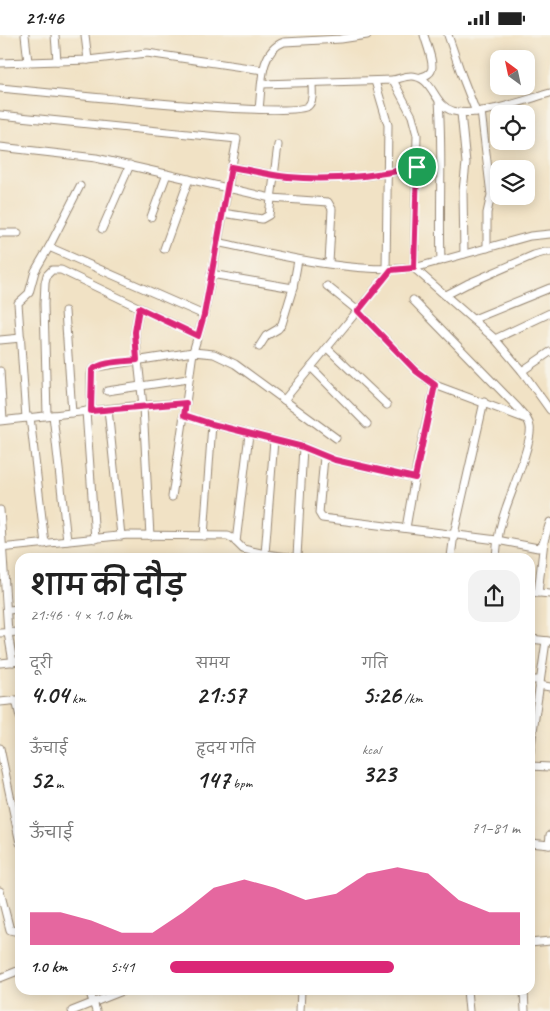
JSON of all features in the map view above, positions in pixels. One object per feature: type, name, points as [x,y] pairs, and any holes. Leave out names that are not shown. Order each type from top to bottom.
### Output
[{"type":"street","points":[[24,35],[28,62]]},
{"type":"street","points":[[55,35],[57,61]]},
{"type":"street","points":[[85,35],[88,60]]},
{"type":"street","points":[[260,109],[263,70],[269,52],[275,45],[284,41],[341,39],[368,35]]},
{"type":"street","points":[[262,84],[375,81],[428,75],[432,64],[424,35]]},
{"type":"street","points":[[448,35],[462,76],[478,111],[491,195],[487,213],[487,248]]},
{"type":"street","points":[[0,63],[88,60],[147,53],[263,70]]},
{"type":"street","points":[[421,77],[430,86],[439,101],[450,111],[461,113],[478,111],[550,93]]},
{"type":"street","points":[[393,80],[412,116],[417,135],[414,268]]},
{"type":"street","points":[[284,400],[358,311],[389,269],[388,125],[375,81]]},
{"type":"street","points":[[0,88],[239,109],[260,109],[303,108],[308,106],[312,100],[312,83]]},
{"type":"street","points":[[439,101],[441,131],[441,261]]},
{"type":"street","points":[[461,113],[466,163],[462,191],[464,254]]},
{"type":"street","points":[[0,115],[237,139],[204,315],[193,352],[188,379],[172,497]]},
{"type":"street","points":[[222,213],[262,219],[268,215],[278,145]]},
{"type":"street","points":[[0,147],[96,158],[271,198],[328,203],[332,209],[330,263]]},
{"type":"street","points":[[102,229],[130,165]]},
{"type":"street","points":[[231,167],[287,177],[322,178],[387,173],[417,167]]},
{"type":"street","points":[[151,217],[167,174]]},
{"type":"street","points":[[164,249],[189,179]]},
{"type":"street","points":[[45,544],[28,418],[18,303],[29,293],[35,271],[50,247],[80,186]]},
{"type":"street","points":[[0,233],[18,233]]},
{"type":"street","points":[[217,243],[298,260],[389,269],[414,268],[530,236],[550,234]]},
{"type":"street","points":[[50,247],[204,315]]},
{"type":"street","points":[[446,295],[466,284],[534,255],[545,251],[550,252]]},
{"type":"street","points":[[259,347],[266,336],[278,329],[282,324],[293,288],[298,260]]},
{"type":"street","points":[[414,268],[495,339],[522,371],[550,410]]},
{"type":"street","points":[[67,541],[50,415],[44,332],[47,275],[52,270],[60,270],[198,336]]},
{"type":"street","points":[[211,274],[293,288]]},
{"type":"street","points":[[327,286],[358,311],[416,371],[435,385],[528,420]]},
{"type":"street","points":[[474,319],[550,288]]},
{"type":"street","points":[[414,300],[528,420],[531,429],[505,510],[496,553]]},
{"type":"street","points":[[139,308],[135,332],[143,406],[150,536]]},
{"type":"street","points":[[65,311],[72,413]]},
{"type":"street","points":[[495,339],[550,313]]},
{"type":"street","points":[[0,340],[21,338]]},
{"type":"street","points":[[327,348],[387,405]]},
{"type":"street","points":[[95,539],[88,411],[92,370],[96,367],[193,352],[214,354],[235,364],[336,438]]},
{"type":"street","points":[[522,371],[550,352]]},
{"type":"street","points":[[311,367],[367,424]]},
{"type":"street","points":[[0,371],[2,421],[108,409],[186,403]]},
{"type":"street","points":[[107,391],[188,379]]},
{"type":"street","points":[[406,528],[435,385]]},
{"type":"street","points":[[451,553],[484,402]]},
{"type":"street","points":[[108,409],[121,536]]},
{"type":"street","points":[[184,415],[303,447],[324,457],[415,478]]},
{"type":"street","points":[[204,536],[212,424]]},
{"type":"street","points":[[236,542],[249,434]]},
{"type":"street","points":[[265,553],[274,440]]},
{"type":"street","points":[[297,553],[303,447]]},
{"type":"street","points":[[324,457],[319,513],[322,518],[498,540],[538,548],[544,541]]},
{"type":"street","points":[[0,509],[1,548],[8,611],[8,633],[15,658]]},
{"type":"street","points":[[538,593],[544,541],[550,521]]},
{"type":"street","points":[[1,548],[121,536],[228,536],[243,549],[256,553]]},
{"type":"street","points":[[535,593],[550,594]]},
{"type":"street","points":[[8,611],[15,610]]},
{"type":"street","points":[[0,633],[15,632]]},
{"type":"street","points":[[535,640],[548,641],[535,718]]},
{"type":"street","points":[[0,663],[15,661]]},
{"type":"street","points":[[535,681],[550,687]]},
{"type":"street","points":[[0,702],[15,700]]},
{"type":"street","points":[[0,748],[15,819]]},
{"type":"street","points":[[535,766],[550,767]]},
{"type":"street","points":[[535,844],[550,845],[550,835]]},
{"type":"street","points":[[0,891],[10,930],[15,930]]},
{"type":"street","points":[[535,942],[550,941]]},
{"type":"street","points":[[0,978],[15,972]]},
{"type":"street","points":[[90,995],[96,1011]]},
{"type":"street","points":[[72,1011],[113,995]]},
{"type":"street","points":[[300,1011],[301,995]]},
{"type":"street","points":[[468,995],[469,1011]]},
{"type":"street","points":[[524,995],[525,1011]]},
{"type":"route","points":[[231,167],[287,177],[322,178],[387,173],[417,167],[414,268],[391,270],[358,311],[416,371],[435,385],[415,478],[324,457],[303,447],[184,415],[186,403],[91,411],[92,370],[107,364],[137,360],[135,332],[139,308],[198,336],[204,315],[231,167]]}]
